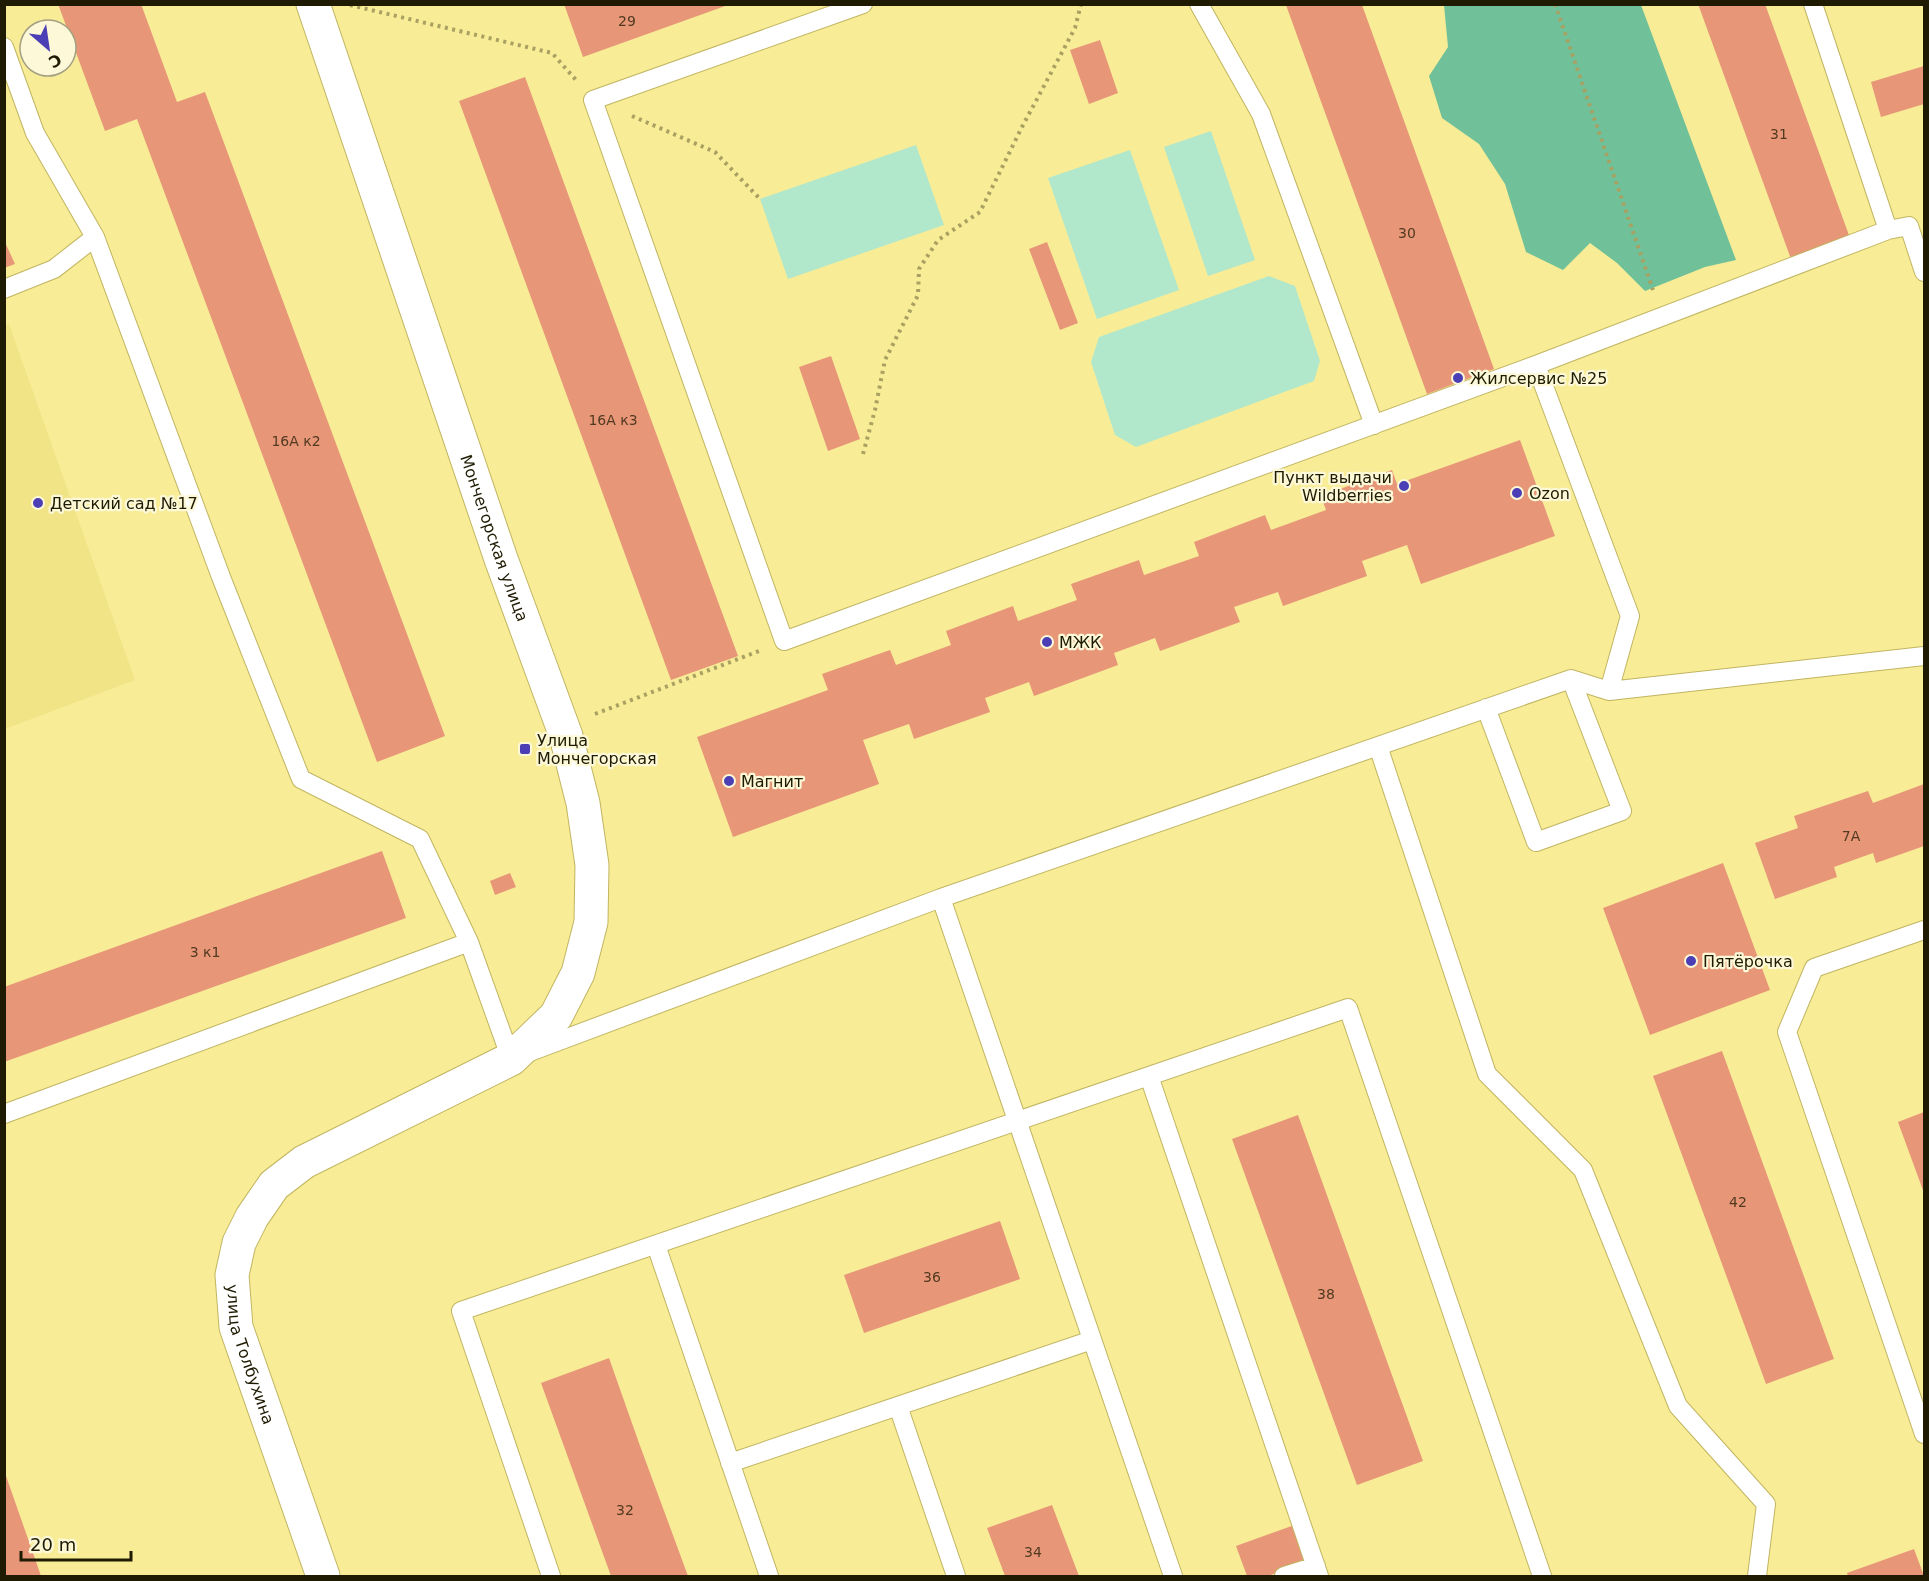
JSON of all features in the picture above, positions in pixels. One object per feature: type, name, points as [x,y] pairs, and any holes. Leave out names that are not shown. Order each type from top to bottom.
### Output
[{"type":"street","name":"Мончегорская улица","points":[[313,4],[498,548],[566,736],[583,803],[592,865],[591,922],[578,973],[556,1016],[511,1059]]},
{"type":"street","name":"улица Толбухина","points":[[323,1576],[236,1327],[232,1275],[239,1243],[252,1216],[274,1185],[304,1162],[511,1059]]},
{"type":"lane","points":[[862,4],[593,100],[784,641],[1536,365],[1888,230],[1909,226],[1924,272]]},
{"type":"lane","points":[[1200,4],[1261,114],[1374,425]]},
{"type":"lane","points":[[1813,4],[1888,230]]},
{"type":"lane","points":[[4,47],[35,133],[95,237],[221,577],[301,779],[420,839],[469,942],[511,1059],[941,898],[1571,679],[1609,691],[1924,656]]},
{"type":"lane","points":[[4,289],[54,269],[95,237]]},
{"type":"lane","points":[[1536,365],[1630,616],[1609,691]]},
{"type":"lane","points":[[1486,708],[1536,842],[1622,811],[1571,679]]},
{"type":"lane","points":[[1378,746],[1487,1074],[1583,1170],[1678,1406],[1766,1504],[1757,1576]]},
{"type":"lane","points":[[941,898],[1173,1576]]},
{"type":"lane","points":[[1924,930],[1814,969],[1787,1032],[1924,1434]]},
{"type":"lane","points":[[4,1114],[469,942]]},
{"type":"lane","points":[[551,1576],[461,1311],[1348,1008],[1542,1576]]},
{"type":"lane","points":[[1149,1076],[1317,1571],[1284,1576]]},
{"type":"lane","points":[[656,1245],[769,1576]]},
{"type":"lane","points":[[730,1463],[1092,1340]]},
{"type":"lane","points":[[898,1406],[956,1576]]},
{"type":"path","points":[[346,4],[552,53],[593,100],[715,152],[760,199]]},
{"type":"path","points":[[863,454],[885,360],[918,295],[919,269],[938,240],[980,212],[1075,28],[1081,4]]},
{"type":"path","points":[[1555,4],[1662,316]]},
{"type":"path","points":[[589,717],[784,641]]},
{"type":"shaded area","name":"Детский сад №17","points":[[9,324],[135,680],[5,729],[4,326]]},
{"type":"green space","points":[[1444,5],[1641,5],[1736,260],[1705,267],[1645,291],[1617,263],[1590,243],[1563,270],[1526,252],[1505,184],[1479,144],[1442,118],[1429,76],[1448,47]]},
{"type":"green space","points":[[1211,131],[1255,260],[1208,276],[1164,147]]},
{"type":"green space","points":[[916,145],[944,225],[788,279],[760,199]]},
{"type":"green space","points":[[1130,150],[1179,290],[1097,319],[1048,178]]},
{"type":"green space","points":[[1269,276],[1295,286],[1320,361],[1314,381],[1136,447],[1115,435],[1091,362],[1099,337]]},
{"type":"building","points":[[58,4],[141,4],[177,102],[205,92],[445,736],[377,762],[137,119],[105,131],[78,58],[78,18],[63,18]]},
{"type":"building","points":[[564,4],[728,4],[728,5],[583,57]]},
{"type":"building","points":[[1698,4],[1765,4],[1850,238],[1791,259]]},
{"type":"building","points":[[1286,5],[1362,5],[1494,369],[1427,394]]},
{"type":"building","points":[[1100,40],[1118,93],[1089,104],[1070,50]]},
{"type":"building","points":[[1924,66],[1924,104],[1881,117],[1871,82]]},
{"type":"building","points":[[525,77],[738,656],[671,680],[459,101]]},
{"type":"building","points":[[4,240],[15,264],[4,268]]},
{"type":"building","points":[[1047,242],[1078,323],[1060,330],[1029,249]]},
{"type":"building","points":[[831,356],[860,439],[828,451],[799,367]]},
{"type":"building","name":"МЖК","points":[[1520,440],[1555,536],[1421,584],[1407,545],[1362,561],[1367,576],[1283,606],[1278,592],[1234,607],[1240,622],[1160,651],[1155,638],[1114,653],[1118,665],[1034,696],[1029,682],[985,698],[990,712],[914,739],[909,724],[863,740],[879,784],[733,837],[697,737],[828,690],[822,674],[890,650],[896,665],[951,645],[946,631],[1013,606],[1018,621],[1077,600],[1071,584],[1139,560],[1144,575],[1199,556],[1194,542],[1265,515],[1271,530],[1326,510],[1321,496],[1392,470],[1397,484]]},
{"type":"building","points":[[1924,784],[1924,846],[1876,863],[1873,853],[1834,867],[1837,877],[1775,899],[1755,843],[1798,828],[1794,816],[1868,791],[1873,803]]},
{"type":"building","points":[[382,851],[406,918],[4,1062],[4,987]]},
{"type":"building","name":"Пятёрочка","points":[[1723,863],[1770,990],[1650,1035],[1603,908]]},
{"type":"building","points":[[510,873],[516,887],[495,895],[490,881]]},
{"type":"building","points":[[1722,1051],[1834,1359],[1766,1384],[1653,1076]]},
{"type":"building","points":[[1924,1112],[1924,1193],[1898,1122]]},
{"type":"building","points":[[1298,1115],[1423,1461],[1357,1485],[1232,1139]]},
{"type":"building","points":[[1000,1221],[1020,1279],[864,1333],[844,1275]]},
{"type":"building","points":[[609,1358],[688,1576],[611,1576],[541,1383]]},
{"type":"building","points":[[5,1473],[41,1576],[4,1576]]},
{"type":"building","points":[[1052,1505],[1079,1576],[1005,1576],[987,1528]]},
{"type":"building","points":[[1300,1523],[1313,1560],[1268,1576],[1247,1576],[1236,1546]]},
{"type":"building","points":[[1914,1549],[1924,1576],[1848,1576],[1847,1573]]},
{"type":"place","name":"Жилсервис №25","points":[[1458,378]]},
{"type":"place","name":"Пункт выдачи Wildberries","points":[[1404,486]]},
{"type":"place","name":"Ozon","points":[[1517,493]]},
{"type":"place","name":"Детский сад №17","points":[[38,503]]},
{"type":"place","name":"МЖК","points":[[1047,642]]},
{"type":"place","name":"Улица Мончегорская","points":[[525,749]]},
{"type":"place","name":"Магнит","points":[[729,781]]},
{"type":"place","name":"Пятёрочка","points":[[1691,961]]}]
